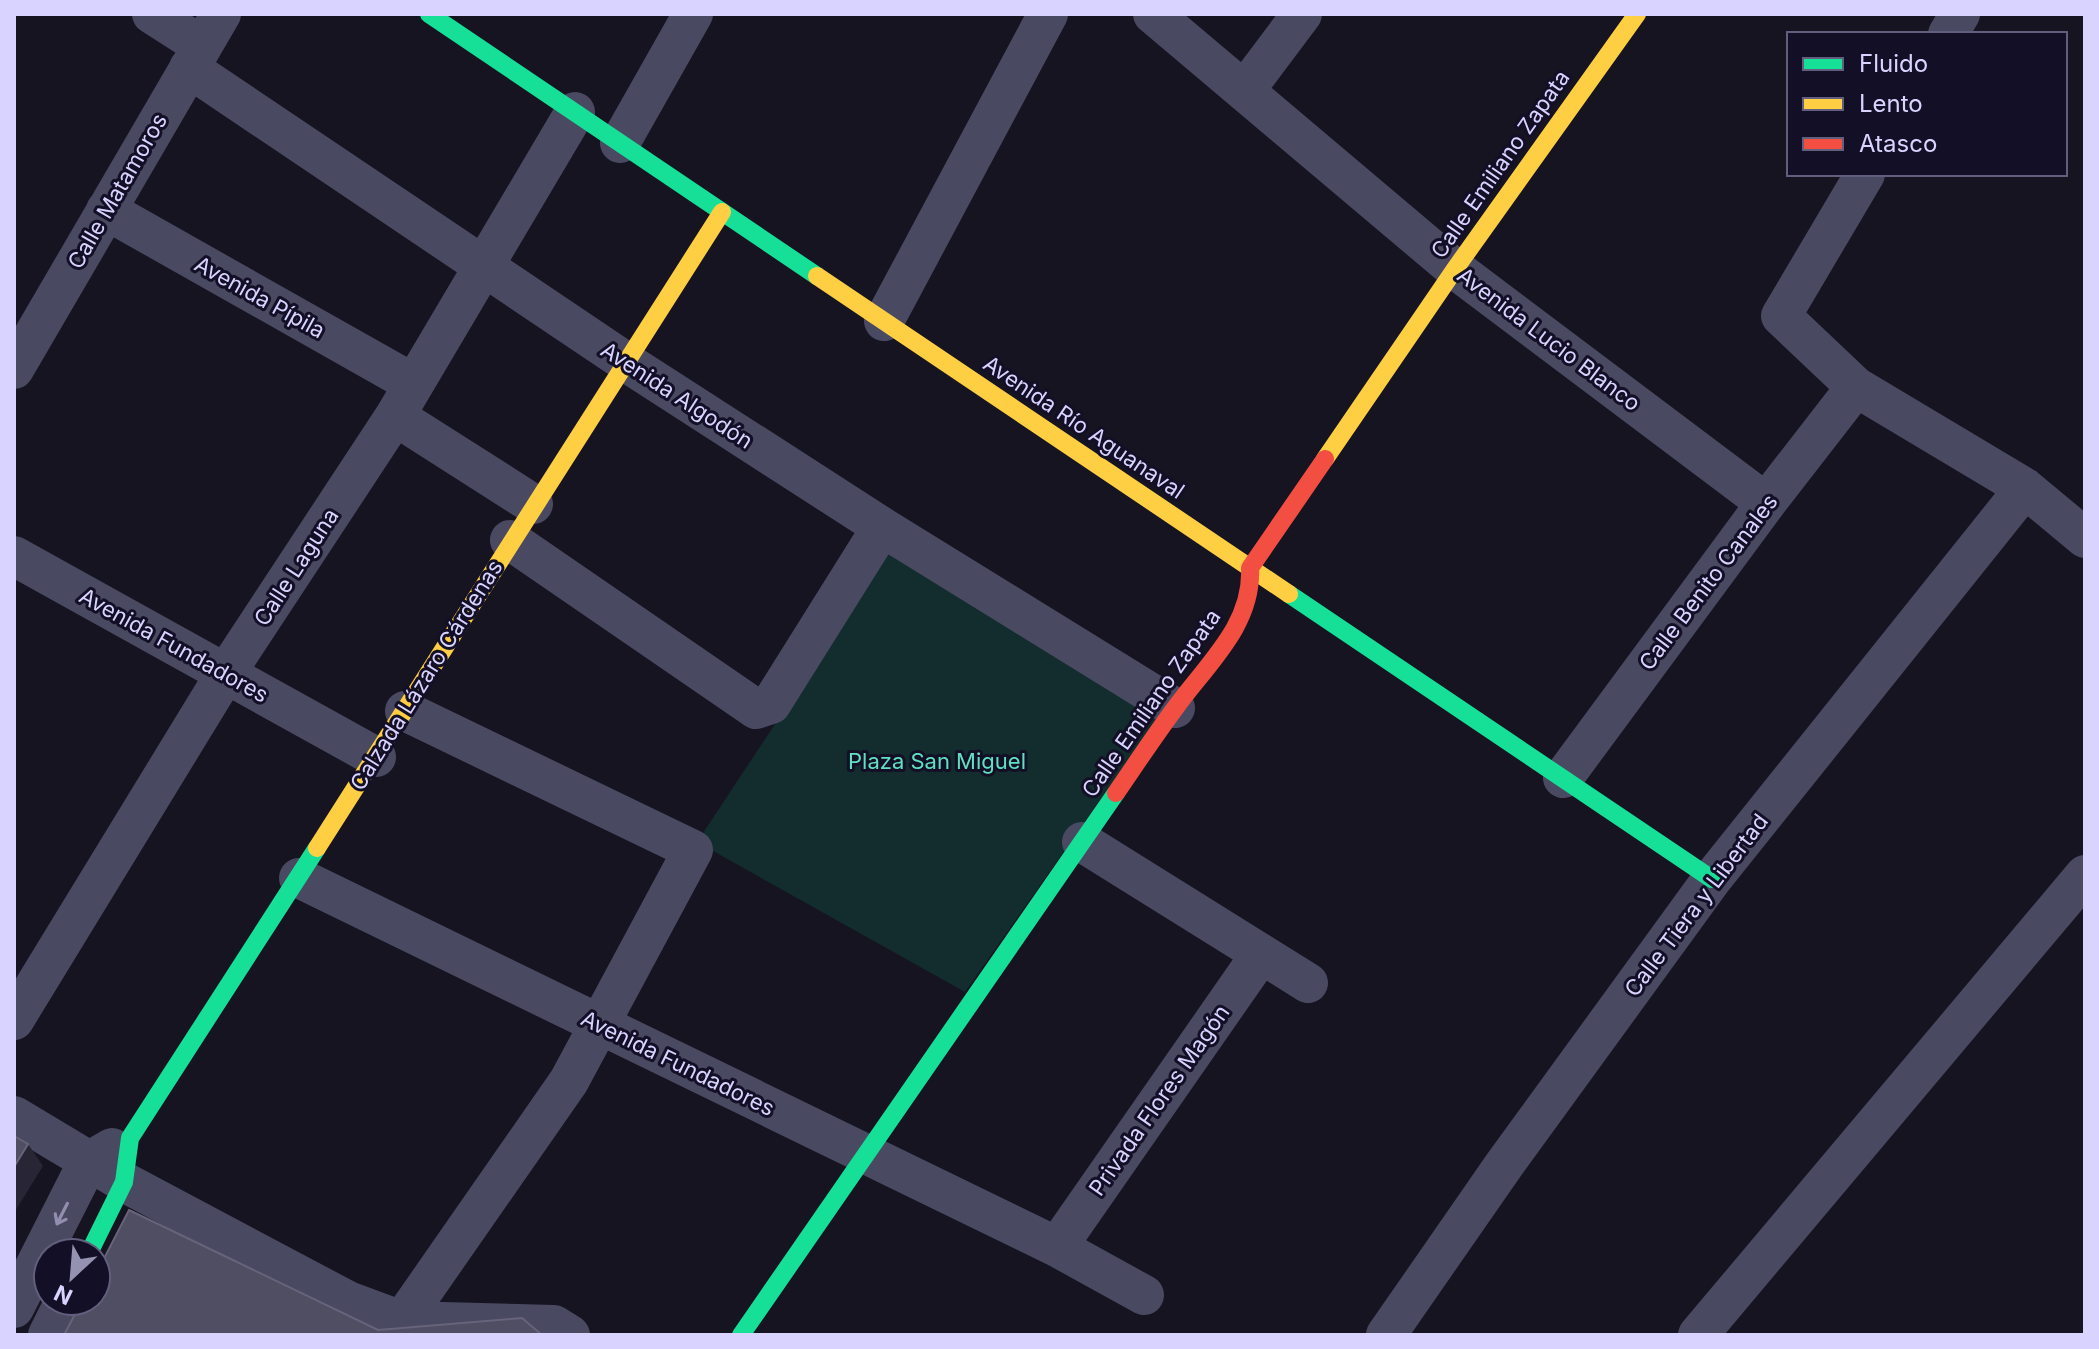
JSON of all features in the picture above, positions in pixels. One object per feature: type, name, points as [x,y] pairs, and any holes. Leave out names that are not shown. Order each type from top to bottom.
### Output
[{"type":"street","name":"Avenida Algodón","points":[[152,14],[204,43],[483,268],[882,527],[1175,708]]},
{"type":"street","name":"Avenida Río Aguanaval","points":[[429,14],[1712,879]]},
{"type":"street","points":[[620,143],[693,14]]},
{"type":"street","points":[[884,321],[1048,14]]},
{"type":"street","name":"Avenida Lucio Blanco","points":[[1153,14],[1455,269],[1766,503]]},
{"type":"street","points":[[1245,90],[1302,14]]},
{"type":"street","name":"Calle Emiliano Zapata","points":[[741,1335],[1175,708],[1235,628],[1251,590],[1250,568],[1455,269],[1637,14]]},
{"type":"street","points":[[1949,32],[1960,14]]},
{"type":"street","name":"Calle Matamoros","points":[[14,369],[204,43]]},
{"type":"street","name":"Calle Laguna","points":[[14,1020],[226,673],[405,400],[575,112]]},
{"type":"street","points":[[1864,176],[1781,316],[1856,387],[2025,488],[2085,538]]},
{"type":"street","name":"Avenida Pípila","points":[[106,210],[405,400],[533,504]]},
{"type":"street","name":"Calzada Lázaro Cárdenas","points":[[97,1237],[124,1182],[130,1138],[722,212]]},
{"type":"street","name":"Calle Benito Canales","points":[[1563,778],[1766,503],[1856,387]]},
{"type":"street","name":"Calle Tiera y Libertad","points":[[1386,1335],[1513,1152],[1712,879],[2025,488]]},
{"type":"street","points":[[510,540],[756,709],[771,704],[882,527]]},
{"type":"street","name":"Avenida Fundadores","points":[[14,556],[376,757]]},
{"type":"street","points":[[402,1321],[569,1081],[693,850],[405,711]]},
{"type":"street","points":[[1082,842],[1308,983]]},
{"type":"street","points":[[1698,1335],[2085,875]]},
{"type":"street","name":"Avenida Fundadores","points":[[299,878],[1057,1247],[1144,1295]]},
{"type":"street","name":"Privada Flores Magón","points":[[1057,1247],[1261,954]]},
{"type":"street","points":[[14,1116],[124,1182],[348,1301],[402,1321],[554,1325],[570,1335]]},
{"type":"street","name":"Calzada Lázaro Cárdenas","points":[[88,1162],[130,1138]]},
{"type":"street","points":[[14,1308],[88,1162]]},
{"type":"street","points":[[48,1335],[57,1317]]},
{"type":"green space","name":"Plaza San Miguel","points":[[894,544],[1163,711],[965,992],[697,842]]},
{"type":"building","points":[[14,1136],[28,1144],[14,1167]]},
{"type":"building","points":[[129,1210],[378,1330],[522,1318],[542,1335],[64,1335],[74,1317],[112,1317],[112,1243]]},
{"type":"traffic: fast","points":[[429,14],[817,276]]},
{"type":"traffic: fast","points":[[1289,594],[1712,879]]},
{"type":"traffic: fast","points":[[741,1335],[1116,793]]},
{"type":"traffic: fast","points":[[97,1237],[124,1182],[130,1138],[317,848]]},
{"type":"traffic: slow","points":[[1325,459],[1455,269],[1637,14]]},
{"type":"traffic: slow","points":[[317,848],[722,212]]},
{"type":"traffic: slow","points":[[817,276],[1289,594]]},
{"type":"traffic: jam","points":[[1116,793],[1168,718],[1226,643],[1244,608],[1250,568],[1325,459]]}]
